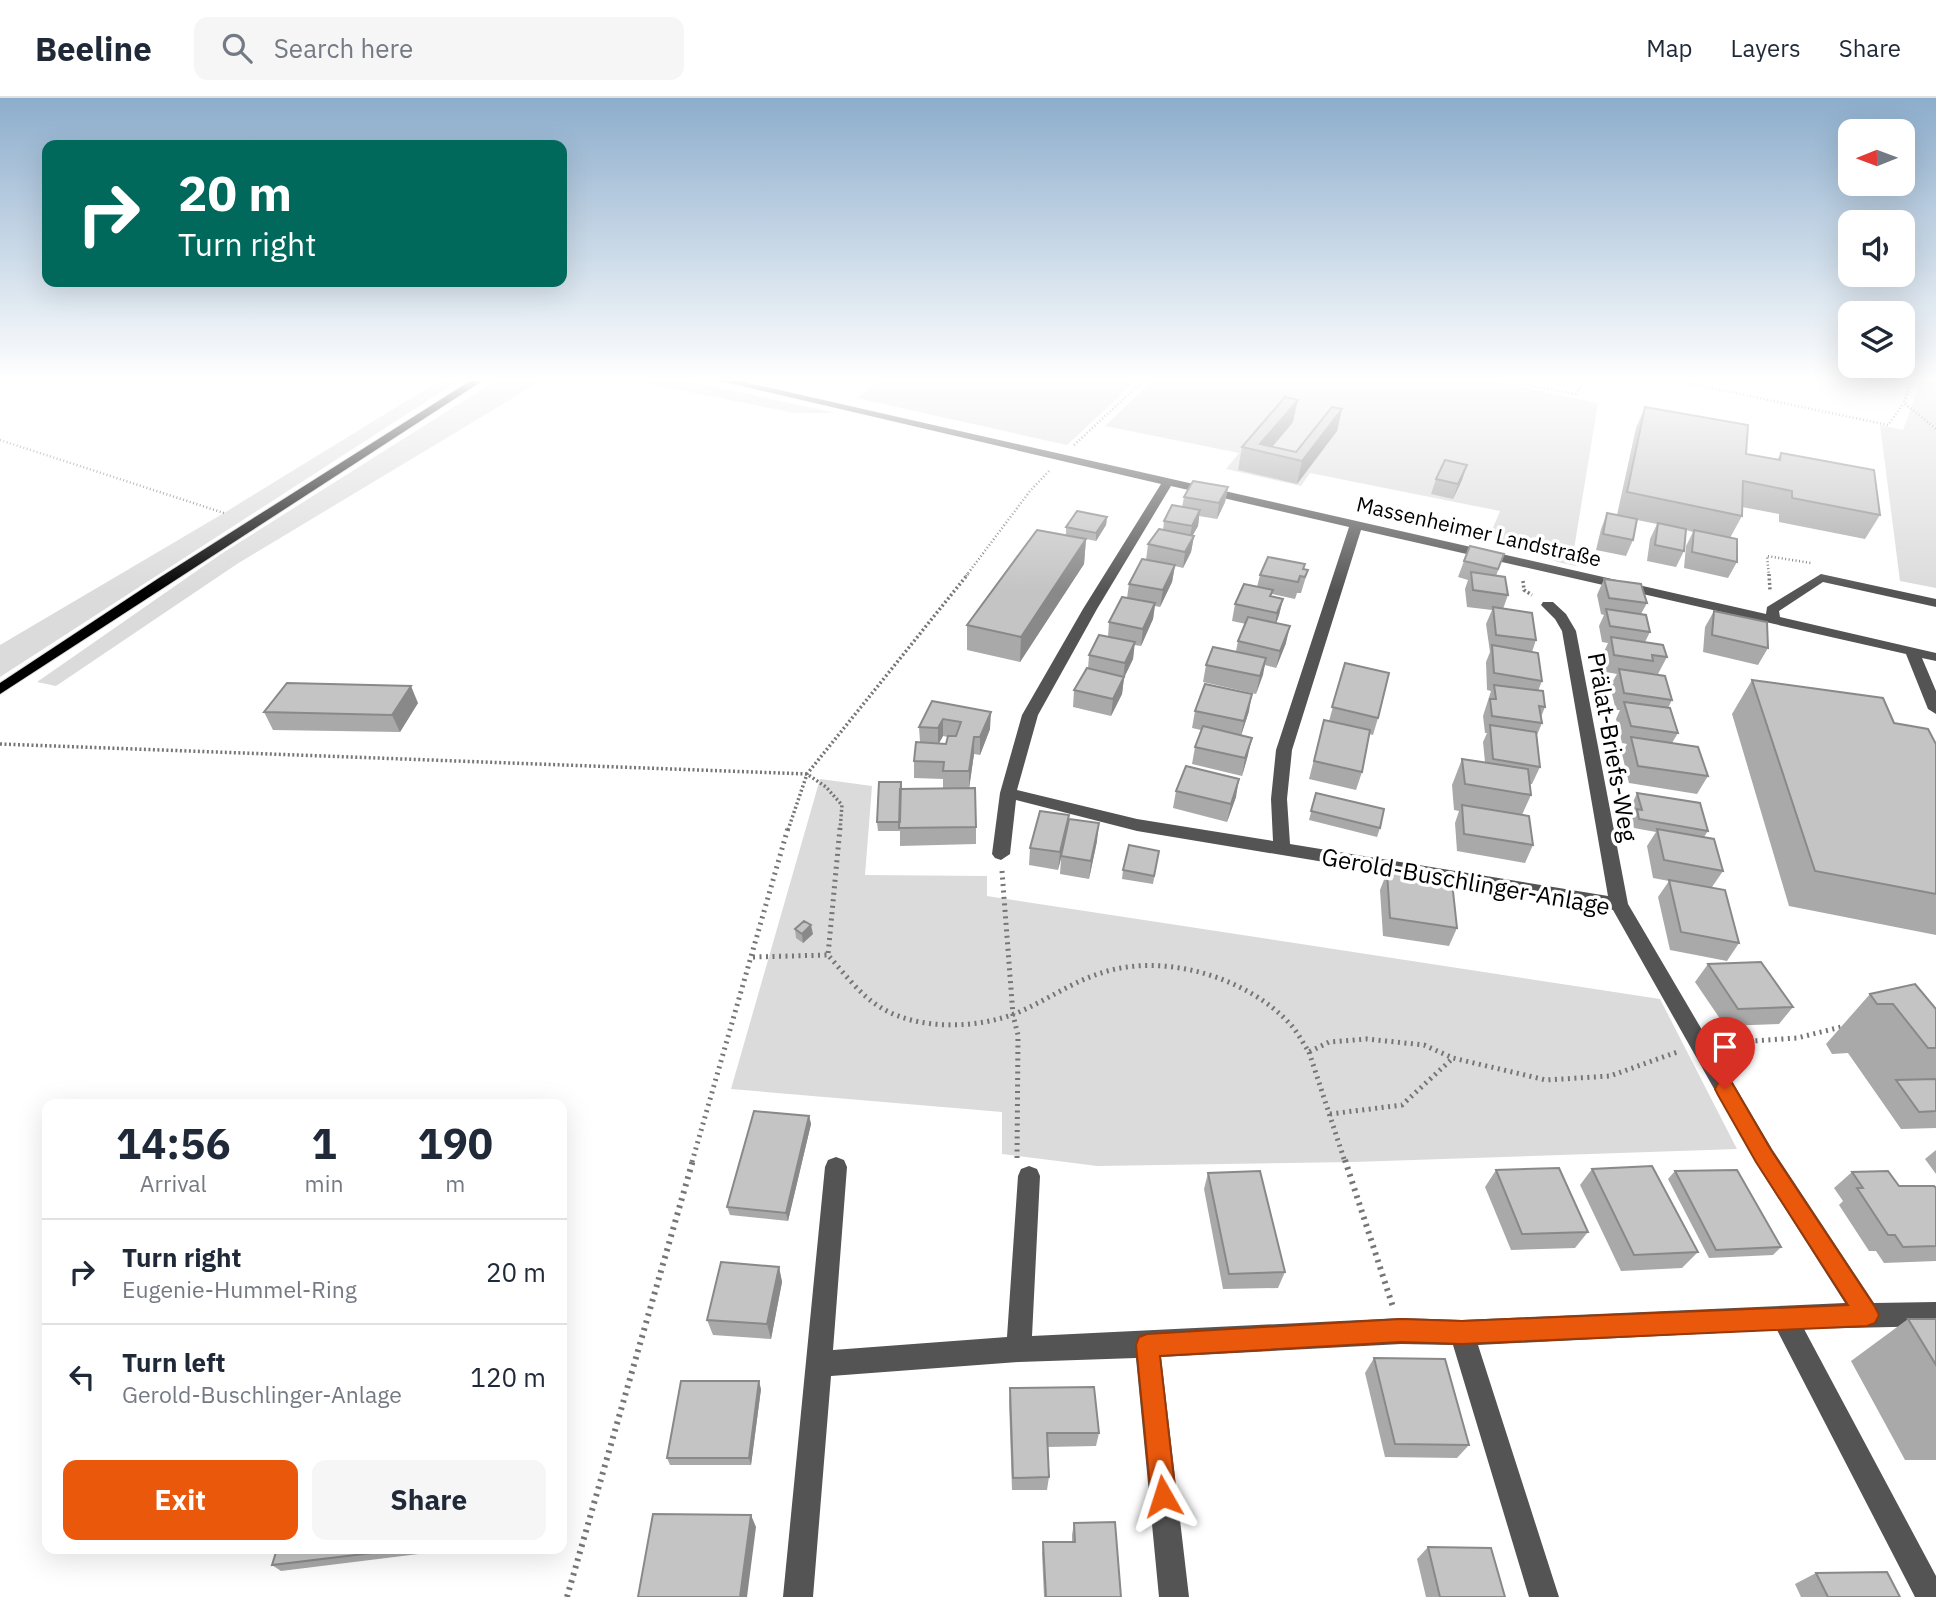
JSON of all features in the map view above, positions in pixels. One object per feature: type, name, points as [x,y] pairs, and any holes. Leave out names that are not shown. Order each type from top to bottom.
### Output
[{"type":"main road","points":[[0,690],[368,451]]},
{"type":"street","name":"Massenheimer Landstraße","points":[[1040,451],[1936,657]]},
{"type":"street","points":[[1001,853],[1008,793],[1030,715],[1090,609],[1168,481]]},
{"type":"street","points":[[1282,849],[1279,799],[1283,750],[1356,524]]},
{"type":"street","points":[[1773,620],[1772,610],[1821,579],[1936,603]]},
{"type":"street","name":"Prälat-Briefs-Weg","points":[[1548,606],[1561,617],[1569,631],[1619,904]]},
{"type":"street","points":[[1912,652],[1936,709]]},
{"type":"street","name":"Gerold-Buschlinger-Anlage","points":[[1008,793],[1137,825],[1619,904],[1763,1156],[1867,1315]]},
{"type":"street","points":[[798,1597],[836,1167]]},
{"type":"street","points":[[1019,1349],[1029,1176]]},
{"type":"street","points":[[820,1364],[1019,1349],[1401,1331],[1462,1333],[1784,1317],[1936,1314]]},
{"type":"street","points":[[1784,1317],[1931,1597]]},
{"type":"street","points":[[1462,1333],[1544,1597]]},
{"type":"street","points":[[1147,1345],[1174,1597]]},
{"type":"path","points":[[34,451],[224,513]]},
{"type":"path","points":[[566,1597],[753,957],[797,797],[807,774],[1068,451]]},
{"type":"path","points":[[1523,579],[1524,590],[1548,606]]},
{"type":"path","points":[[0,744],[807,774],[826,787],[842,805],[828,955],[863,994],[883,1010],[940,1024],[970,1023],[1013,1015],[1104,971],[1154,966],[1180,968],[1241,990],[1269,1007],[1290,1025],[1309,1052],[1401,1331]]},
{"type":"path","points":[[1001,853],[1013,1015],[1018,1035],[1015,1156],[1029,1176]]},
{"type":"path","points":[[753,957],[828,955]]},
{"type":"path","points":[[1309,1052],[1329,1042],[1367,1039],[1424,1045],[1453,1058],[1546,1080],[1610,1076],[1699,1045],[1797,1038],[1848,1026]]},
{"type":"path","points":[[1330,1114],[1402,1105],[1453,1058]]},
{"type":"shaded area","points":[[325,451],[350,451],[0,677],[0,645]]},
{"type":"shaded area","points":[[384,451],[425,451],[237,564],[56,686],[37,682],[221,554]]},
{"type":"shaded area","points":[[1229,451],[1590,451],[1574,549],[1576,566],[1558,562],[1490,535],[1500,511],[1310,473],[1301,486],[1226,469],[1239,453]]},
{"type":"shaded area","points":[[1883,451],[1936,451],[1936,588],[1900,581]]},
{"type":"shaded area","points":[[820,779],[872,786],[865,875],[987,876],[987,896],[1660,999],[1737,1149],[1353,1162],[1097,1166],[1002,1154],[1002,1112],[731,1089]]},
{"type":"building","points":[[1259,451],[1310,451],[1302,461]]},
{"type":"building","points":[[1636,451],[1746,451],[1746,454],[1780,460],[1781,453],[1874,470],[1880,515],[1792,498],[1792,491],[1743,481],[1742,516],[1627,492]]},
{"type":"building","points":[[1445,460],[1467,465],[1458,484],[1436,479]]},
{"type":"building","points":[[1193,481],[1228,487],[1219,503],[1184,497]]},
{"type":"building","points":[[1172,505],[1200,510],[1192,526],[1164,521]]},
{"type":"building","points":[[1077,511],[1107,517],[1096,533],[1066,527]]},
{"type":"building","points":[[1607,513],[1637,519],[1633,540],[1603,534]]},
{"type":"building","points":[[1658,523],[1686,529],[1684,551],[1655,545]]},
{"type":"building","points":[[1159,529],[1194,536],[1185,552],[1148,544]]},
{"type":"building","points":[[1037,530],[1086,539],[1021,637],[967,625]]},
{"type":"building","points":[[1694,530],[1737,539],[1737,562],[1692,552]]},
{"type":"building","points":[[1470,546],[1504,554],[1498,569],[1464,561]]},
{"type":"building","points":[[1268,557],[1305,564],[1303,569],[1308,570],[1305,577],[1300,576],[1298,582],[1260,575]]},
{"type":"building","points":[[1142,559],[1175,565],[1163,590],[1129,584]]},
{"type":"building","points":[[1471,572],[1505,577],[1508,595],[1473,590]]},
{"type":"building","points":[[1604,579],[1641,584],[1647,603],[1609,598]]},
{"type":"building","points":[[1244,584],[1273,590],[1270,596],[1283,599],[1277,613],[1235,604]]},
{"type":"building","points":[[1122,597],[1155,603],[1143,629],[1109,622]]},
{"type":"building","points":[[1493,607],[1532,613],[1536,640],[1496,635]]},
{"type":"building","points":[[1606,609],[1646,615],[1650,632],[1610,626]]},
{"type":"building","points":[[1714,611],[1767,622],[1768,648],[1712,635]]},
{"type":"building","points":[[1248,617],[1290,626],[1280,651],[1238,641]]},
{"type":"building","points":[[1099,635],[1135,642],[1125,663],[1089,655]]},
{"type":"building","points":[[1611,637],[1663,645],[1667,657],[1652,655],[1653,661],[1614,655]]},
{"type":"building","points":[[1492,645],[1538,653],[1542,681],[1494,673]]},
{"type":"building","points":[[1213,647],[1266,658],[1260,676],[1206,665]]},
{"type":"building","points":[[1345,663],[1389,673],[1378,718],[1332,707]]},
{"type":"building","points":[[1087,668],[1124,677],[1113,699],[1074,690]]},
{"type":"building","points":[[1619,669],[1665,676],[1672,700],[1624,693]]},
{"type":"building","points":[[1752,680],[1883,698],[1894,723],[1928,729],[1936,744],[1936,894],[1815,871]]},
{"type":"building","points":[[287,683],[411,686],[392,715],[264,712]]},
{"type":"building","points":[[1205,684],[1252,694],[1244,721],[1195,711]]},
{"type":"building","points":[[1494,685],[1543,691],[1545,707],[1539,706],[1542,723],[1492,716],[1490,699],[1496,699]]},
{"type":"building","points":[[932,701],[991,712],[980,737],[974,737],[969,771],[943,771],[944,762],[914,761],[916,742],[946,744],[948,736],[956,736],[961,722],[943,719],[938,728],[919,727]]},
{"type":"building","points":[[1624,702],[1670,708],[1678,733],[1631,726]]},
{"type":"building","points":[[1324,720],[1370,730],[1362,772],[1314,761]]},
{"type":"building","points":[[1490,725],[1536,732],[1540,767],[1493,759]]},
{"type":"building","points":[[1203,726],[1252,738],[1245,758],[1195,747]]},
{"type":"building","points":[[1631,737],[1698,747],[1708,776],[1638,766]]},
{"type":"building","points":[[1462,759],[1528,769],[1531,795],[1465,784]]},
{"type":"building","points":[[1186,766],[1239,779],[1231,804],[1176,791]]},
{"type":"building","points":[[879,782],[901,782],[900,822],[877,822]]},
{"type":"building","points":[[975,788],[976,827],[899,828],[900,789]]},
{"type":"building","points":[[1316,793],[1384,809],[1380,828],[1311,811]]},
{"type":"building","points":[[1637,793],[1700,803],[1708,831],[1639,819],[1637,809],[1642,810]]},
{"type":"building","points":[[1462,805],[1529,816],[1533,845],[1464,834]]},
{"type":"building","points":[[1040,811],[1069,815],[1060,852],[1030,848]]},
{"type":"building","points":[[1069,819],[1099,823],[1091,861],[1061,856]]},
{"type":"building","points":[[1657,829],[1714,839],[1723,871],[1664,860]]},
{"type":"building","points":[[1129,845],[1159,851],[1154,876],[1123,870]]},
{"type":"building","points":[[1387,872],[1452,882],[1457,928],[1390,918]]},
{"type":"building","points":[[1669,880],[1725,890],[1739,943],[1681,932]]},
{"type":"building","points":[[804,921],[811,925],[802,934],[795,929]]},
{"type":"building","points":[[1761,962],[1793,1007],[1738,1009],[1708,964]]},
{"type":"building","points":[[1915,984],[1936,1009],[1936,1048],[1928,1048],[1893,1004],[1877,1004],[1870,994]]},
{"type":"building","points":[[1936,1079],[1936,1111],[1919,1112],[1896,1080]]},
{"type":"building","points":[[754,1111],[809,1116],[786,1213],[727,1207]]},
{"type":"building","points":[[1652,1166],[1698,1252],[1634,1255],[1592,1169]]},
{"type":"building","points":[[1559,1168],[1588,1232],[1522,1234],[1496,1170]]},
{"type":"building","points":[[1737,1170],[1781,1247],[1716,1250],[1675,1171]]},
{"type":"building","points":[[1260,1171],[1285,1272],[1229,1274],[1208,1173]]},
{"type":"building","points":[[1888,1171],[1899,1186],[1936,1188],[1936,1246],[1903,1247],[1895,1235],[1888,1235],[1857,1188],[1863,1188],[1852,1172]]},
{"type":"building","points":[[721,1262],[779,1267],[767,1324],[707,1320]]},
{"type":"building","points":[[1908,1319],[1936,1319],[1936,1365]]},
{"type":"building","points":[[1374,1358],[1445,1359],[1469,1445],[1395,1444]]},
{"type":"building","points":[[681,1381],[759,1381],[749,1458],[667,1458]]},
{"type":"building","points":[[1094,1387],[1099,1433],[1047,1433],[1049,1477],[1013,1478],[1010,1388]]},
{"type":"building","points":[[653,1514],[751,1515],[740,1597],[638,1597]]},
{"type":"building","points":[[1115,1522],[1121,1597],[1046,1597],[1043,1542],[1075,1542],[1074,1523]]},
{"type":"building","points":[[1428,1547],[1491,1548],[1505,1597],[1440,1597]]},
{"type":"building","points":[[275,1554],[363,1554],[272,1565]]},
{"type":"building","points":[[1887,1572],[1900,1597],[1828,1597],[1816,1573]]},
{"type":"route","points":[[1163,1496],[1147,1345],[1401,1331],[1462,1333],[1867,1315],[1763,1156],[1725,1089]]}]
